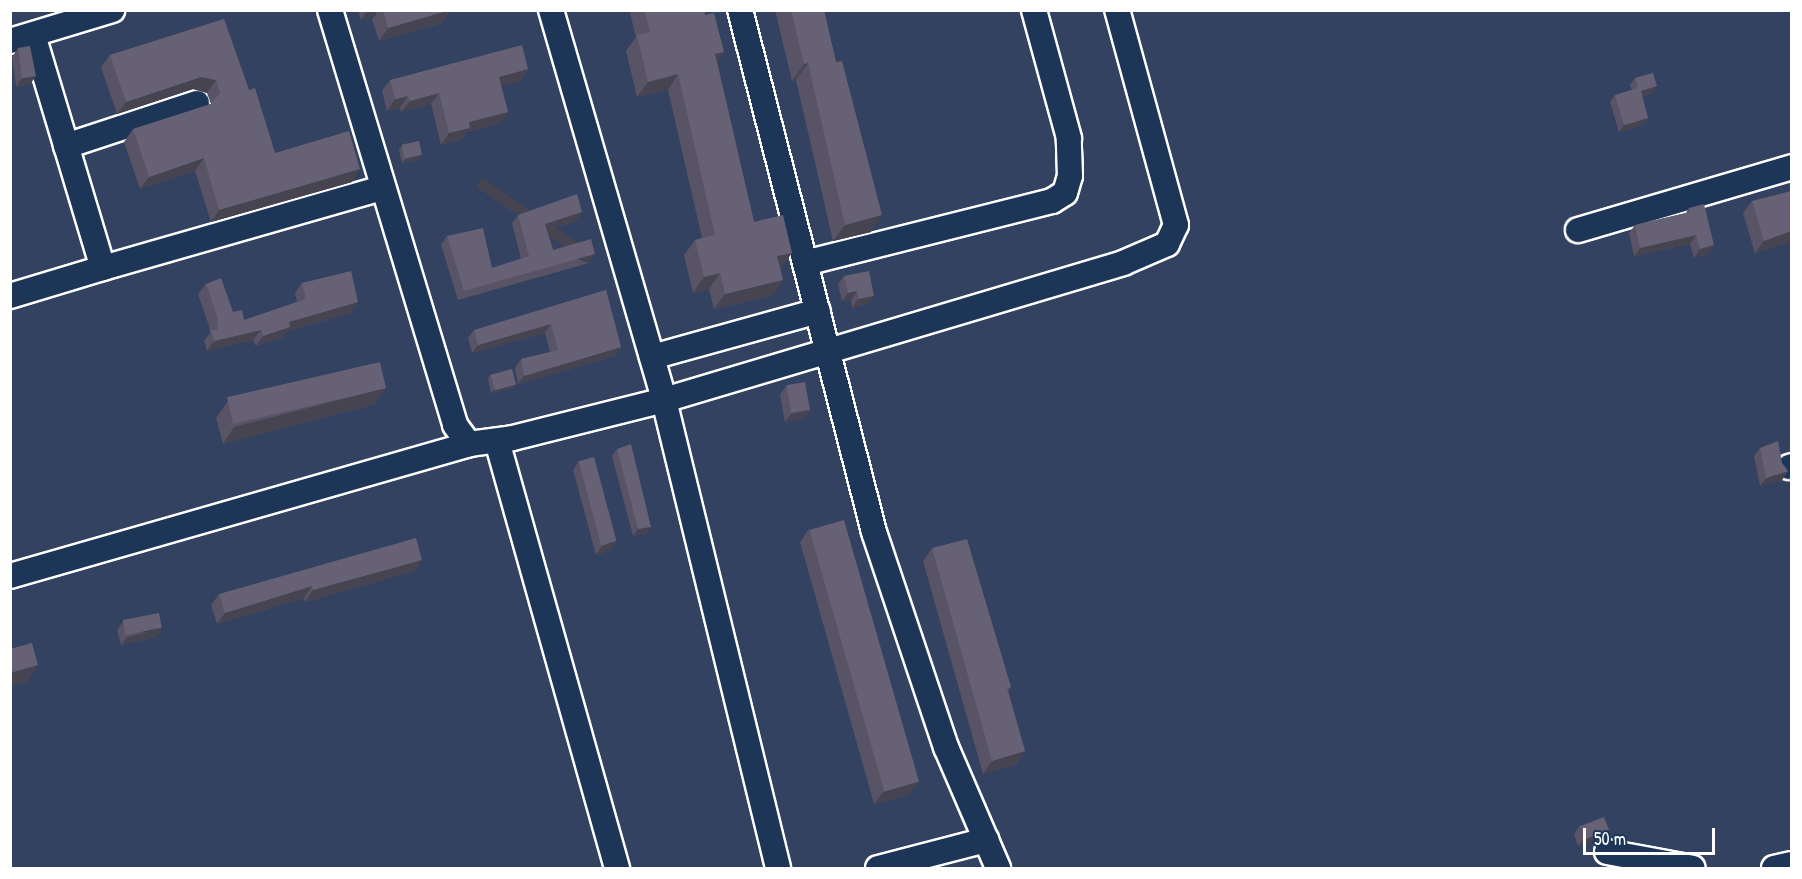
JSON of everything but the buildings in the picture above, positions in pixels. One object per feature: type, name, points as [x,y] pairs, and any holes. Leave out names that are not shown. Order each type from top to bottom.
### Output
[{"type":"lane","points":[[103,268],[66,147],[22,38],[112,10]]},
{"type":"lane","points":[[330,10],[455,425],[469,444]]},
{"type":"lane","points":[[551,10],[664,400],[778,868]]},
{"type":"lane","points":[[740,10],[874,532],[912,652],[946,747],[998,868]]},
{"type":"lane","points":[[805,263],[1052,201],[1065,193],[1070,176],[1070,138],[1034,10]]},
{"type":"lane","points":[[10,576],[469,444],[496,441],[664,400],[1123,263],[1167,244],[1176,225],[1117,10]]},
{"type":"lane","points":[[66,147],[197,103]]},
{"type":"lane","points":[[1578,230],[1791,167]]},
{"type":"lane","points":[[10,296],[382,188]]},
{"type":"lane","points":[[652,357],[818,311]]},
{"type":"lane","points":[[496,441],[617,868]]},
{"type":"lane","points":[[878,868],[986,840]]},
{"type":"lane","points":[[1607,852],[1693,868]]},
{"type":"lane","points":[[1774,868],[1791,864]]}]
